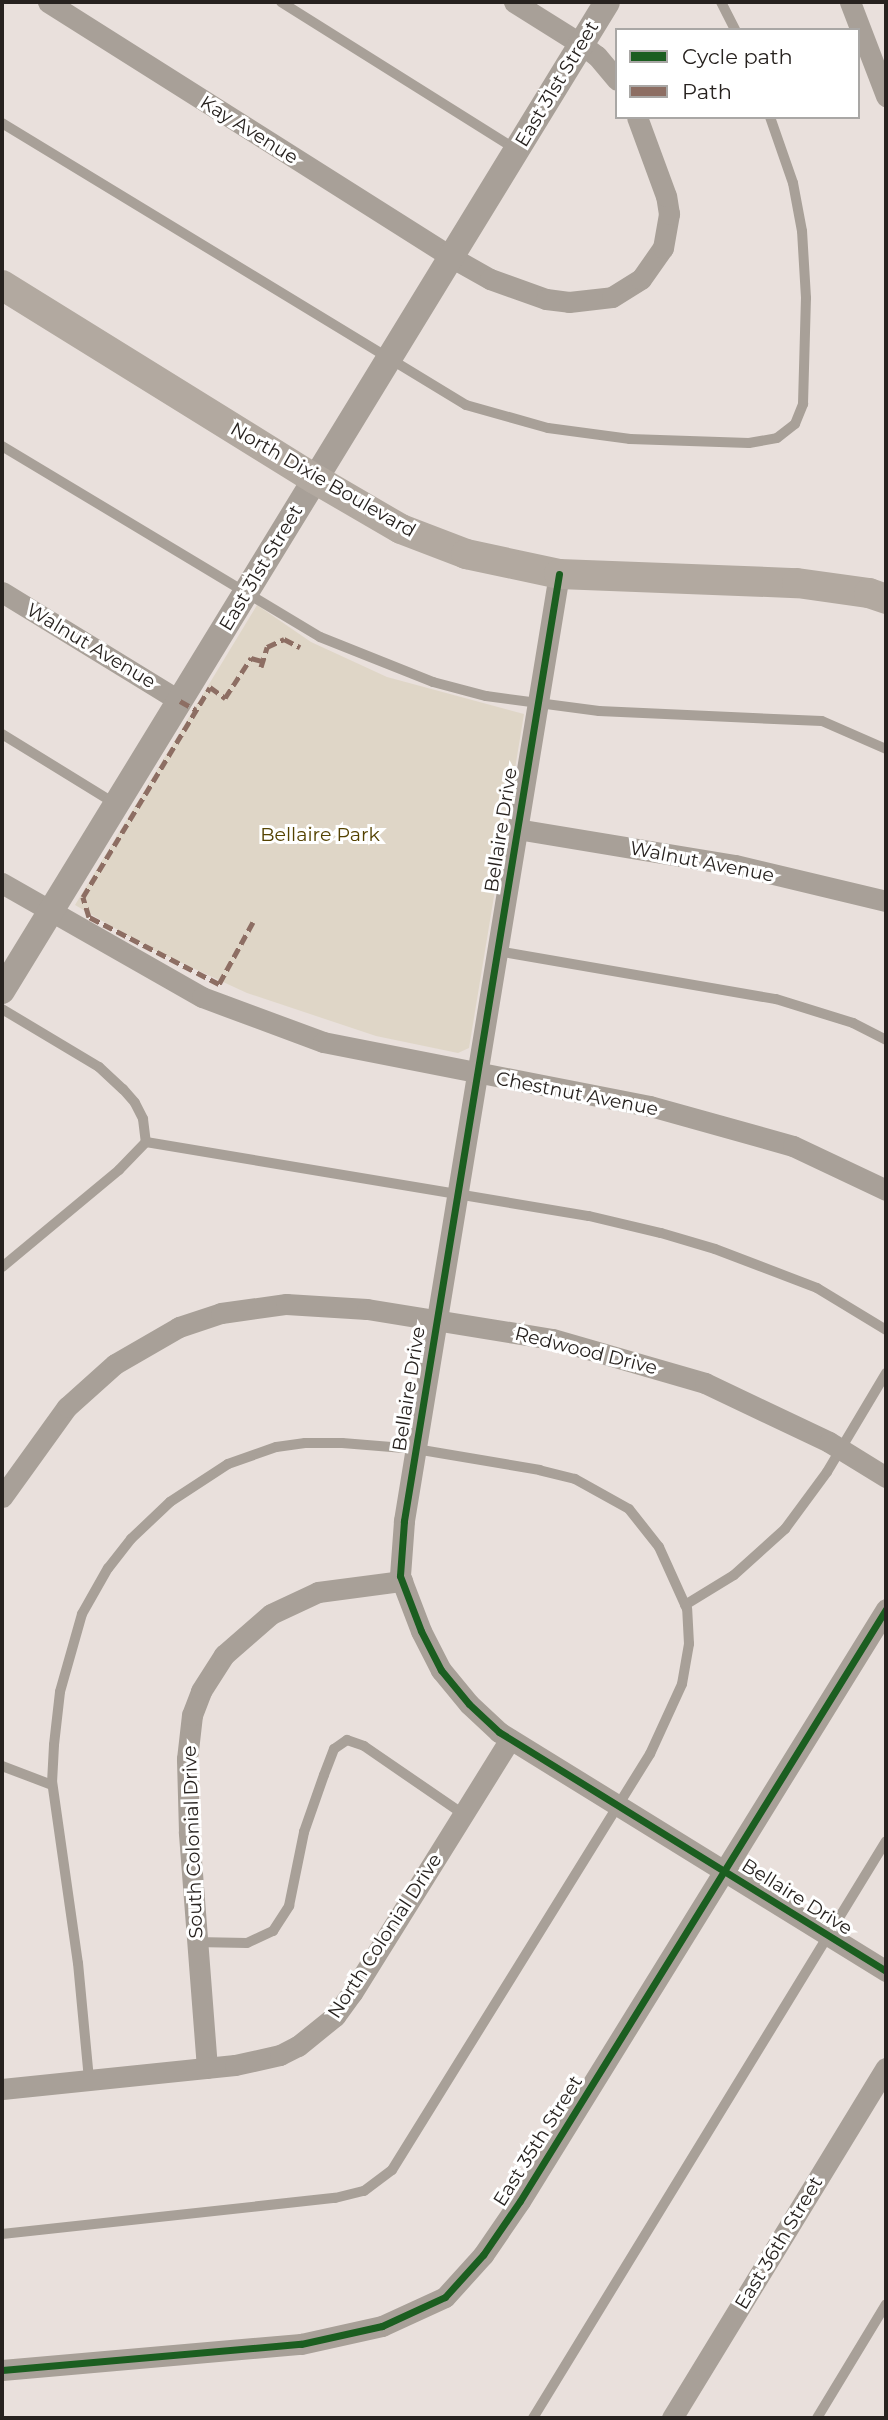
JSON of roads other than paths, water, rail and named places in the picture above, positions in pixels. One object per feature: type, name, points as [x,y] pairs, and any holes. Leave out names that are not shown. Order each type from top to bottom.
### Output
[{"type":"main road","name":"North Dixie Boulevard","points":[[2,285],[315,479],[401,529],[466,554],[559,574],[797,583],[869,593],[886,599]]},
{"type":"street","name":"Kay Avenue","points":[[48,2],[451,257],[490,279],[546,299],[592,301],[628,289],[654,264],[663,248],[669,214],[660,171],[638,119]]},
{"type":"street","points":[[514,2],[581,44],[597,56],[615,78]]},
{"type":"street","name":"East 31st Street","points":[[2,991],[607,2]]},
{"type":"street","points":[[850,2],[860,28]]},
{"type":"street","points":[[860,28],[886,96]]},
{"type":"street","name":"Bellaire Drive","points":[[559,574],[416,1449],[400,1555],[402,1581],[421,1631],[442,1670],[469,1704],[510,1739],[886,1971]]},
{"type":"street","name":"Walnut Avenue","points":[[2,592],[180,701]]},
{"type":"street","name":"Walnut Avenue","points":[[517,829],[735,866],[886,901]]},
{"type":"street","name":"Chestnut Avenue","points":[[2,883],[202,997],[324,1042],[649,1106],[793,1146],[886,1190]]},
{"type":"street","name":"Redwood Drive","points":[[2,1497],[45,1433],[92,1382],[144,1345],[179,1327],[221,1313],[286,1304],[356,1307],[553,1339],[705,1383],[841,1449],[886,1477]]},
{"type":"street","name":"South Colonial Drive","points":[[207,2068],[189,1832],[187,1748],[192,1715],[212,1671],[242,1636],[295,1601],[351,1585],[402,1581]]},
{"type":"street","name":"East 35th Street","points":[[2,2370],[301,2344],[382,2326],[445,2297],[483,2255],[520,2202],[886,1609]]},
{"type":"street","name":"North Colonial Drive","points":[[2,2089],[257,2062],[280,2055],[306,2040],[335,2016],[510,1739]]},
{"type":"street","name":"East 36th Street","points":[[672,2418],[886,2068]]},
{"type":"lane","points":[[281,2],[517,149]]},
{"type":"lane","points":[[721,2],[734,28]]},
{"type":"lane","points":[[2,123],[466,405],[548,428],[630,439],[749,443],[777,438],[795,424],[803,404],[806,298],[802,230],[793,183],[772,119]]},
{"type":"lane","points":[[2,446],[320,637],[421,678],[486,696],[599,711],[822,721],[886,749]]},
{"type":"lane","points":[[2,734],[117,804]]},
{"type":"lane","points":[[497,951],[775,999],[853,1023],[886,1040]]},
{"type":"lane","points":[[2,1009],[99,1067],[123,1089],[135,1103],[142,1119],[146,1142]]},
{"type":"lane","points":[[146,1142],[589,1216],[715,1249],[817,1289],[886,1330]]},
{"type":"lane","points":[[2,1267],[119,1171],[146,1142]]},
{"type":"lane","points":[[685,1605],[734,1575],[778,1536],[807,1500],[841,1449],[886,1373]]},
{"type":"lane","points":[[2,2234],[292,2204],[353,2195],[375,2186],[407,2150],[618,1806],[666,1724],[681,1684],[689,1644],[685,1605],[651,1536],[629,1508],[575,1479],[540,1470],[416,1449],[342,1443],[276,1447],[228,1464],[170,1502],[131,1539],[108,1568],[82,1614],[60,1692],[52,1785],[78,1963],[89,2080]]},
{"type":"lane","points":[[196,1942],[247,1943],[273,1931],[289,1906],[304,1832],[327,1767],[334,1749],[347,1740],[364,1746],[463,1814]]},
{"type":"lane","points":[[2,1766],[52,1785]]},
{"type":"lane","points":[[533,2418],[886,1840]]},
{"type":"lane","points":[[817,2418],[886,2304]]},
{"type":"park label","name":"Bellaire Park","points":[[320,835]]}]
